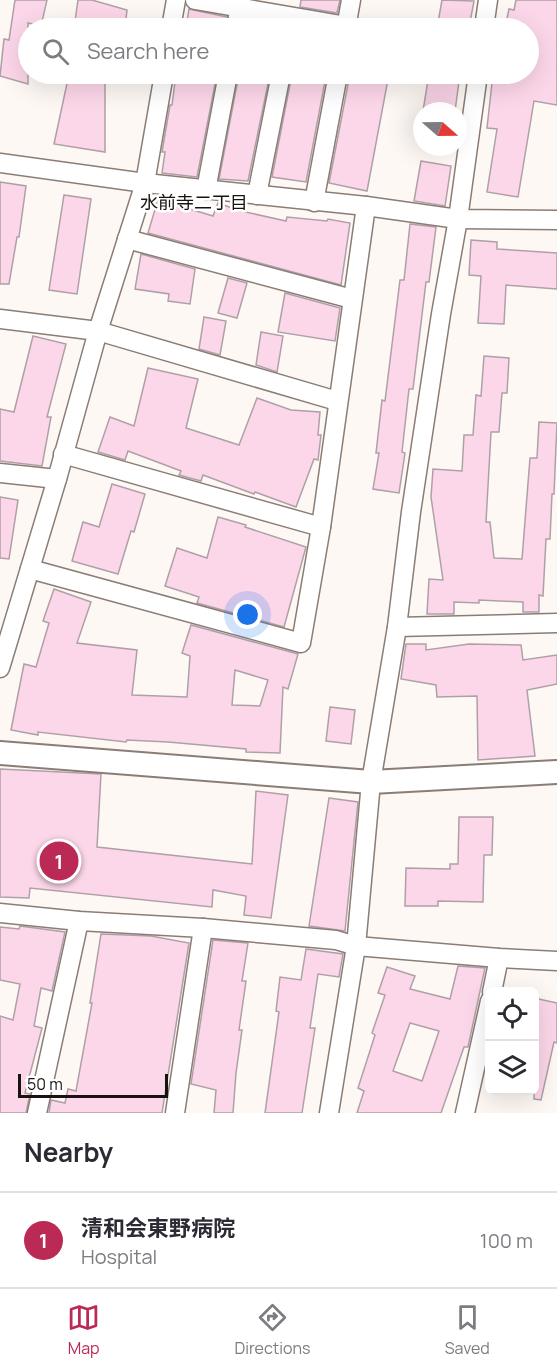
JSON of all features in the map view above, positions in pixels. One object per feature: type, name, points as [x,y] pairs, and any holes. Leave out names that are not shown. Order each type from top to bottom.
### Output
[{"type":"street","points":[[173,18],[176,0]]},
{"type":"street","points":[[195,0],[240,4],[292,15]]},
{"type":"street","points":[[348,18],[351,0]]},
{"type":"street","points":[[485,18],[488,0]]},
{"type":"street","points":[[0,668],[57,479],[98,331],[145,183],[162,84]]},
{"type":"street","points":[[206,190],[226,84]]},
{"type":"street","points":[[257,195],[279,84]]},
{"type":"street","points":[[314,202],[336,84]]},
{"type":"street","points":[[329,1113],[356,946],[371,782],[397,627],[415,489],[441,314],[458,219],[477,84]]},
{"type":"street","points":[[0,163],[145,183],[366,206],[458,219],[557,220]]},
{"type":"street","points":[[30,570],[301,643],[321,527],[366,206]]},
{"type":"street","points":[[127,239],[352,299]]},
{"type":"street","points":[[0,319],[98,331],[337,401]]},
{"type":"street","points":[[63,454],[321,527]]},
{"type":"street","points":[[0,473],[57,479]]},
{"type":"street","points":[[397,627],[557,622]]},
{"type":"street","points":[[0,753],[119,760],[371,782],[557,772]]},
{"type":"street","points":[[0,913],[79,921],[204,928],[336,940],[356,946],[557,961]]},
{"type":"street","points":[[37,1113],[79,921]]},
{"type":"street","points":[[175,1113],[204,928]]},
{"type":"street","points":[[493,987],[499,958]]},
{"type":"street","points":[[465,1113],[485,1020]]},
{"type":"building","points":[[15,0],[47,0],[43,18],[18,18],[18,81],[0,76],[4,39],[9,40]]},
{"type":"building","points":[[78,0],[92,0],[127,10],[126,18],[75,18]]},
{"type":"building","points":[[301,0],[340,0],[337,13],[300,7]]},
{"type":"building","points":[[442,0],[474,1],[471,18],[439,18]]},
{"type":"building","points":[[516,0],[557,0],[557,105],[534,101],[518,197],[487,192],[497,129],[487,128],[492,84],[539,84],[539,18],[507,18],[509,9],[514,10]]},
{"type":"building","points":[[189,9],[227,17],[227,18],[188,18]]},
{"type":"building","points":[[67,84],[105,84],[105,152],[54,144]]},
{"type":"building","points":[[175,84],[215,84],[197,177],[162,173],[165,152],[162,152],[170,105],[172,105]]},
{"type":"building","points":[[237,84],[268,84],[248,181],[219,179]]},
{"type":"building","points":[[290,84],[324,84],[306,182],[272,177]]},
{"type":"building","points":[[348,84],[387,84],[367,191],[329,183]]},
{"type":"building","points":[[427,84],[459,84],[456,102],[424,102]]},
{"type":"building","points":[[421,161],[451,166],[445,206],[414,201]]},
{"type":"building","points":[[0,182],[26,186],[19,237],[17,237],[9,284],[0,284]]},
{"type":"building","points":[[64,195],[91,199],[77,294],[49,290]]},
{"type":"building","points":[[159,196],[179,198],[177,205],[213,216],[218,203],[241,211],[286,221],[287,217],[327,221],[328,219],[350,223],[341,285],[148,233]]},
{"type":"building","points":[[410,224],[436,227],[429,282],[426,282],[413,389],[409,389],[402,452],[405,453],[399,493],[373,489],[379,453],[376,453],[382,400],[385,401],[400,280],[404,280]]},
{"type":"building","points":[[471,240],[497,242],[497,249],[557,253],[557,289],[506,285],[504,324],[478,323],[481,276],[469,275]]},
{"type":"building","points":[[141,254],[195,269],[190,304],[168,301],[169,294],[135,289]]},
{"type":"building","points":[[228,278],[247,283],[237,318],[218,313]]},
{"type":"building","points":[[285,293],[340,308],[335,341],[278,332]]},
{"type":"building","points":[[204,317],[226,321],[220,355],[199,349]]},
{"type":"building","points":[[261,332],[283,336],[277,372],[256,365]]},
{"type":"building","points":[[33,336],[66,344],[47,417],[51,417],[42,466],[0,461],[0,409],[14,412]]},
{"type":"building","points":[[484,356],[509,358],[507,393],[502,393],[499,432],[491,432],[486,522],[490,522],[494,558],[522,559],[530,458],[537,458],[539,422],[557,423],[554,494],[552,494],[550,539],[546,539],[543,596],[539,595],[539,612],[523,612],[523,602],[479,600],[479,603],[454,602],[454,614],[427,614],[429,579],[443,580],[431,497],[433,469],[462,471],[464,435],[473,435],[476,395],[481,396]]},
{"type":"building","points":[[148,368],[198,379],[186,428],[239,445],[257,398],[291,410],[320,412],[318,435],[321,435],[318,460],[314,459],[296,507],[203,475],[201,481],[179,475],[181,471],[128,451],[125,460],[98,452],[110,417],[134,426]]},
{"type":"building","points":[[112,484],[145,494],[118,574],[72,561],[83,522],[99,527]]},
{"type":"building","points":[[0,497],[18,500],[9,559],[0,558]]},
{"type":"building","points":[[218,517],[306,547],[284,627],[197,603],[199,597],[165,586],[177,548],[207,558]]},
{"type":"building","points":[[54,589],[91,602],[77,643],[137,650],[132,695],[187,697],[190,656],[182,653],[191,625],[298,654],[288,689],[283,687],[280,753],[246,752],[246,749],[168,742],[127,740],[126,742],[38,732],[38,735],[11,730],[24,664],[36,667],[49,623],[43,621]],"holes":[[[235,670],[268,680],[260,706],[232,705]]]},
{"type":"building","points":[[406,644],[426,644],[426,650],[469,644],[521,645],[523,660],[557,655],[557,684],[527,690],[535,756],[478,760],[477,696],[437,697],[436,685],[401,679]]},
{"type":"building","points":[[330,707],[355,710],[351,744],[326,741]]},
{"type":"building","points":[[0,769],[101,774],[97,847],[252,864],[256,791],[288,795],[271,918],[244,915],[246,896],[213,890],[212,907],[30,888],[29,898],[0,897]]},
{"type":"building","points":[[329,798],[358,802],[345,931],[309,926]]},
{"type":"building","points":[[459,817],[493,817],[492,855],[484,855],[483,902],[438,901],[438,906],[405,906],[406,868],[450,869],[450,864],[458,864]]},
{"type":"building","points":[[20,926],[65,932],[52,991],[41,988],[34,1026],[42,1028],[25,1093],[30,1094],[26,1113],[0,1113],[0,1016],[13,1020],[20,984],[0,980],[0,927],[19,929]]},
{"type":"building","points":[[101,934],[151,936],[189,943],[162,1113],[49,1113],[51,1100],[65,1103],[68,1089],[76,1091],[92,1003],[90,1003]]},
{"type":"building","points":[[213,940],[248,943],[242,981],[246,981],[239,1030],[242,1030],[233,1113],[214,1113],[216,1090],[191,1084]]},
{"type":"building","points":[[306,949],[343,954],[339,977],[318,974],[310,1028],[315,1028],[302,1113],[265,1113],[279,1012],[276,1011],[280,977],[301,980]]},
{"type":"building","points":[[458,966],[485,968],[468,1047],[464,1047],[441,1113],[357,1113],[364,1091],[358,1088],[375,1035],[372,1033],[385,995],[378,993],[387,967],[415,976],[410,989],[450,999]],"holes":[[[410,1023],[439,1031],[422,1081],[393,1071]]]},
{"type":"building","points":[[539,999],[557,1003],[557,1043],[554,1042],[541,1100],[534,1099],[534,1095],[539,1095]]},
{"type":"place","name":"清和会東野病院","points":[[59,861]]},
{"type":"district","name":"水前寺二丁目","points":[[194,202]]}]
